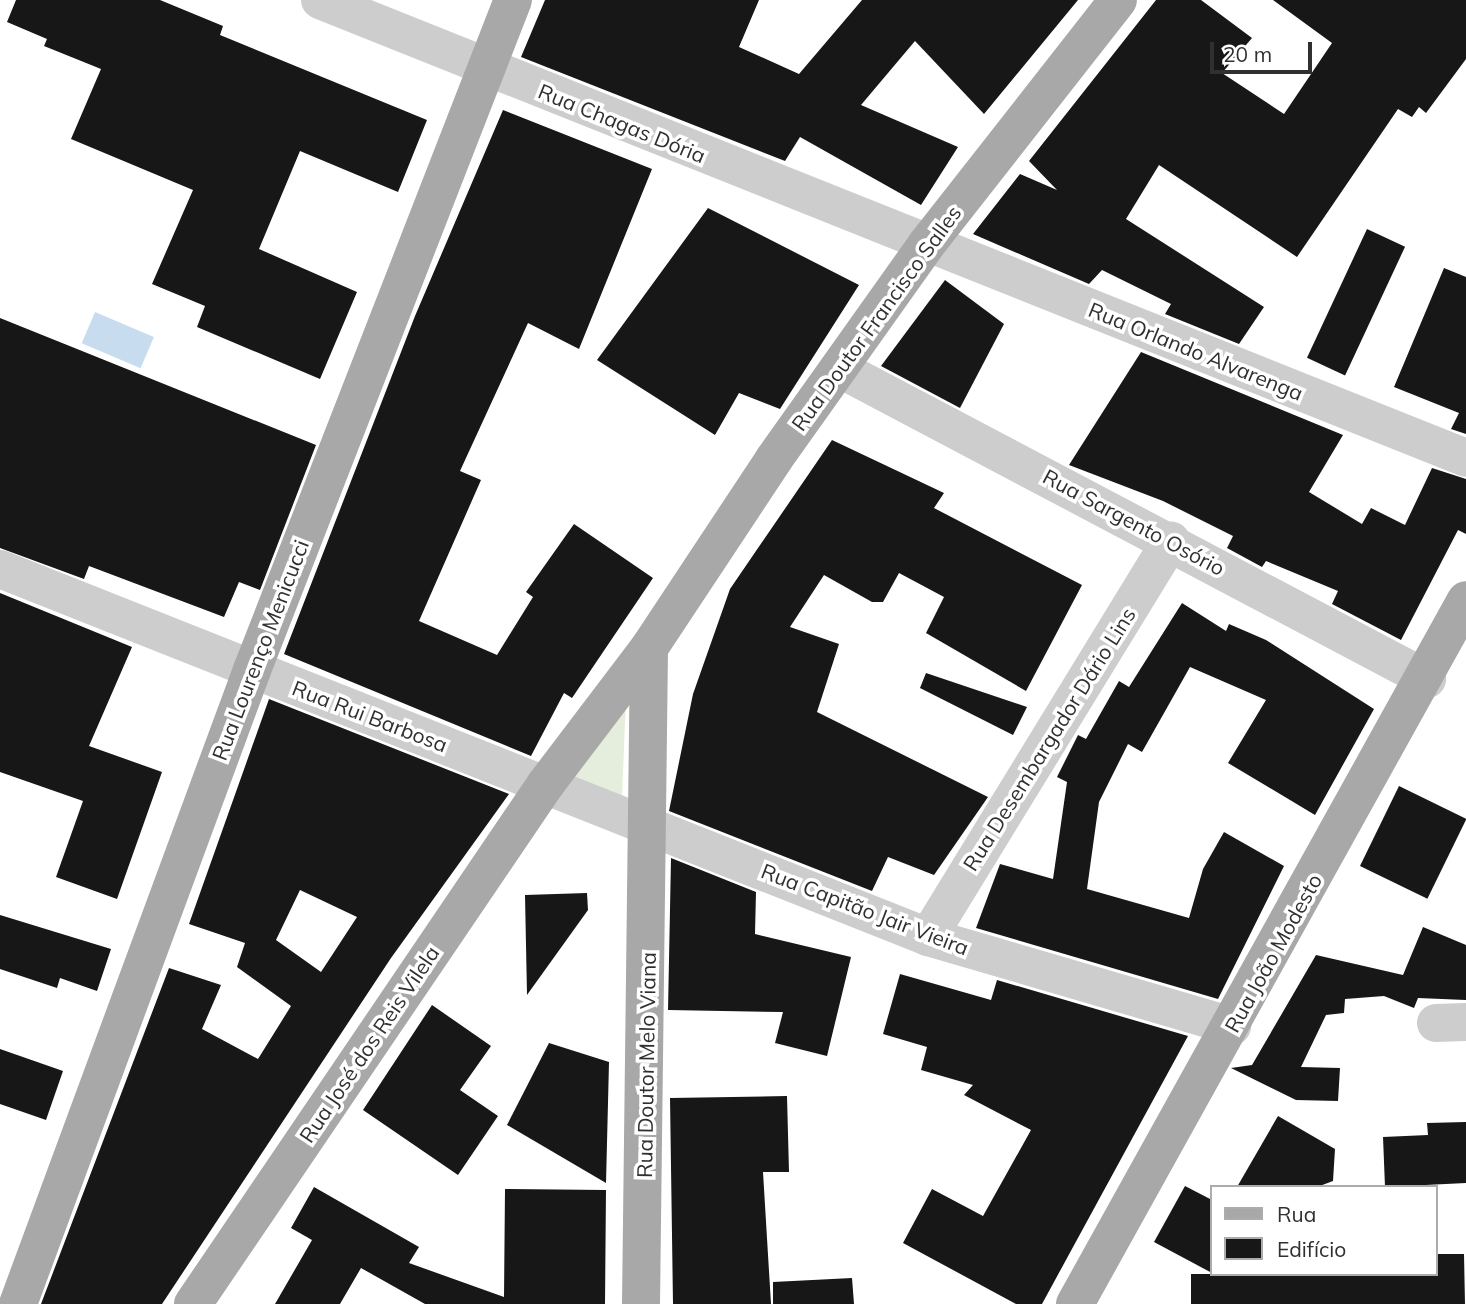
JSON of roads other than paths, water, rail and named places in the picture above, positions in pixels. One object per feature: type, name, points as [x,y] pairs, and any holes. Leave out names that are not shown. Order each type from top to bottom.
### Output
[{"type":"main road","name":"Rua Lourenço Menicucci","points":[[18,1304],[252,670],[513,0]]},
{"type":"main road","name":"Rua Doutor Francisco Salles","points":[[545,785],[649,648],[926,245],[1118,0]]},
{"type":"main road","name":"Rua João Modesto","points":[[1075,1304],[1427,679],[1466,600]]},
{"type":"main road","points":[[649,648],[651,826]]},
{"type":"main road","name":"Rua José dos Reis Vilela","points":[[193,1304],[545,785]]},
{"type":"main road","name":"Rua Doutor Melo Viana","points":[[641,1304],[651,826]]},
{"type":"street","name":"Rua Chagas Dória","points":[[320,0],[926,245]]},
{"type":"street","name":"Rua Orlando Alvarenga","points":[[926,245],[1466,458]]},
{"type":"street","name":"Rua Sargento Osório","points":[[840,369],[1171,541],[1427,679]]},
{"type":"street","name":"Rua Desembargador Dário Lins","points":[[928,937],[1171,541]]},
{"type":"street","name":"Rua Rui Barbosa","points":[[0,569],[545,785]]},
{"type":"street","name":"Rua Capitão Jair Vieira","points":[[545,785],[928,937],[1232,1026]]},
{"type":"water","points":[[95,312],[154,337],[141,368],[82,343]]}]
